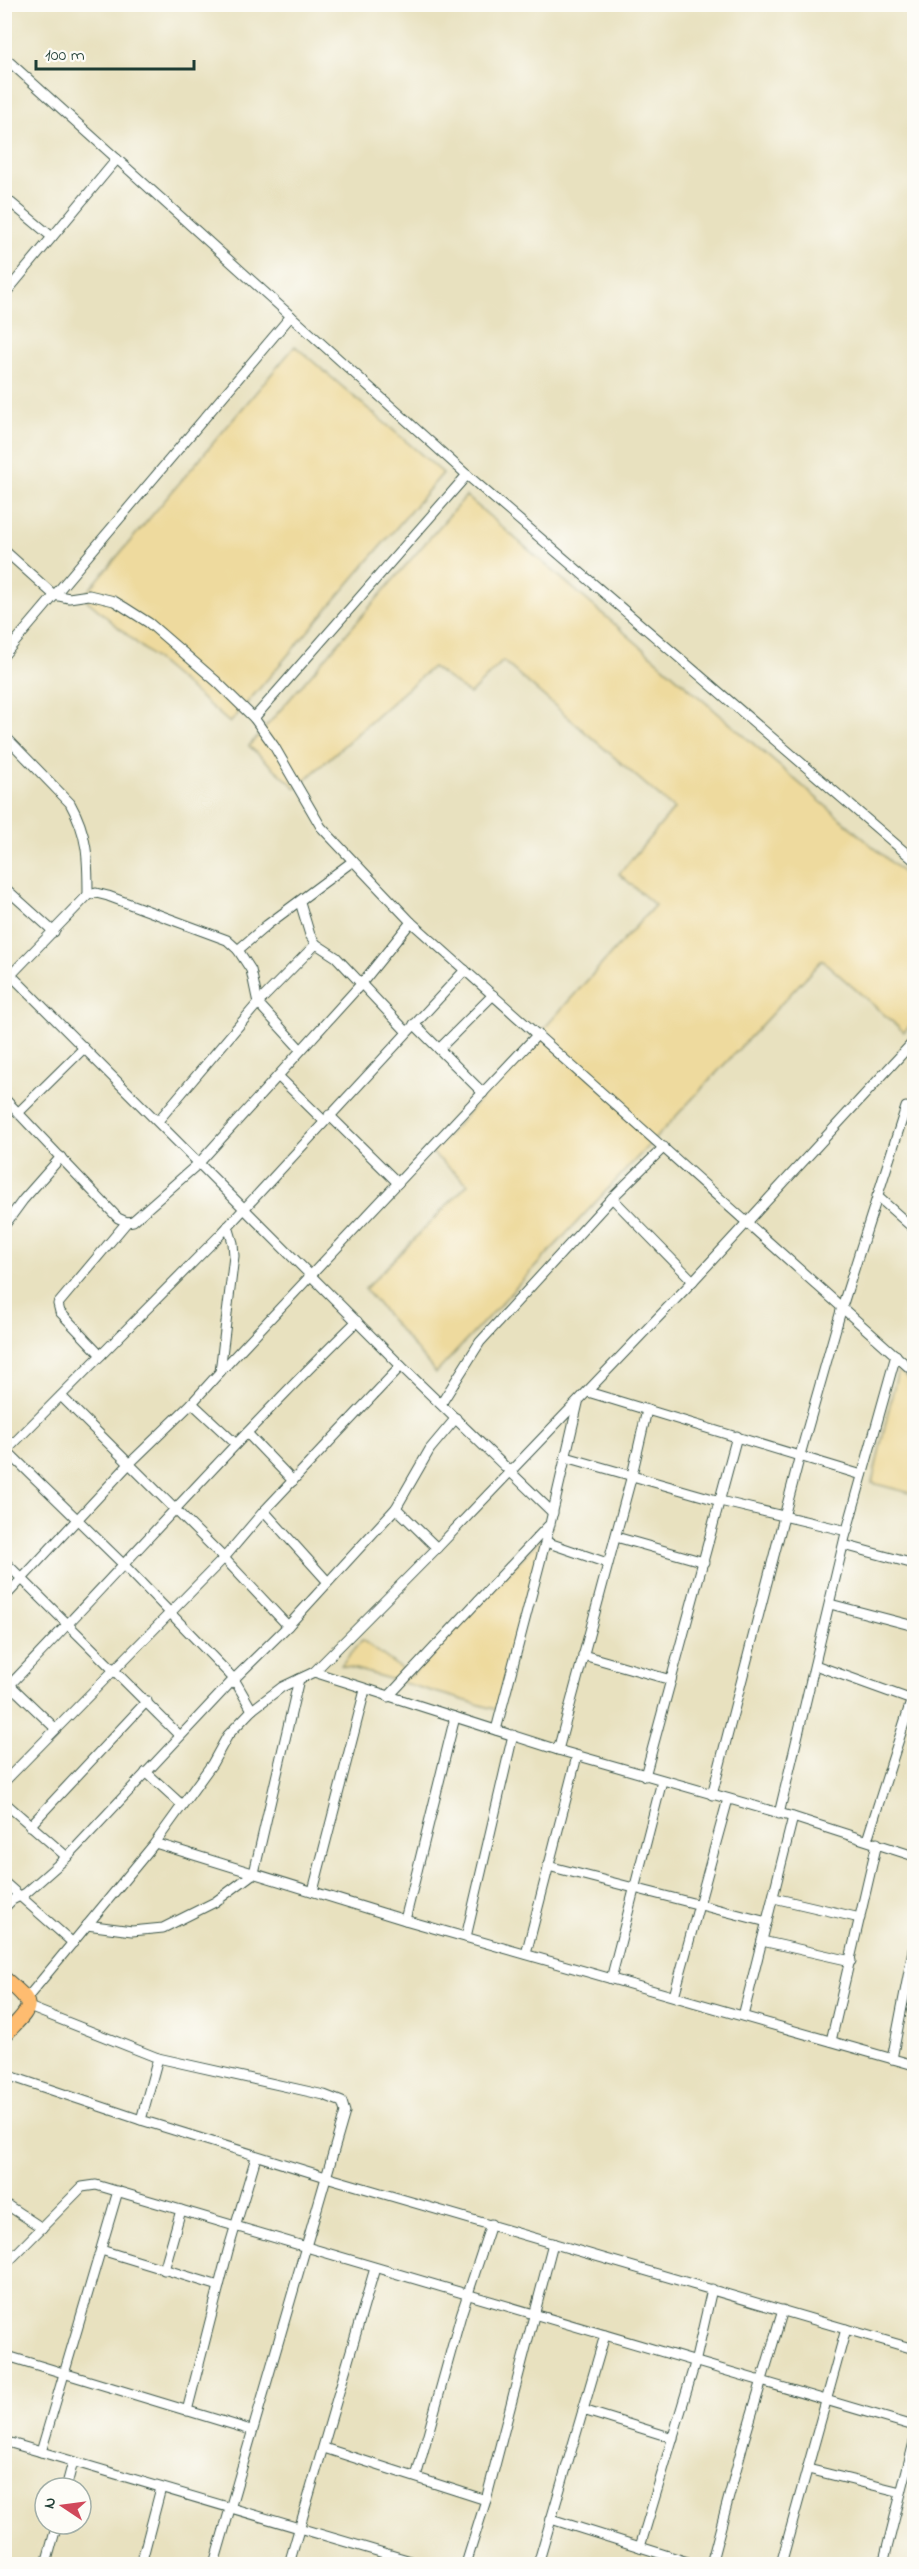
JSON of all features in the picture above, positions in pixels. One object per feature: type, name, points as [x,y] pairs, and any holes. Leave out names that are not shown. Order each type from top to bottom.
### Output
[{"type":"main road","points":[[4,1978],[28,2003],[4,2036]]},
{"type":"street","points":[[4,57],[466,476],[915,860]]},
{"type":"street","points":[[4,294],[117,159]]},
{"type":"street","points":[[4,197],[52,237]]},
{"type":"street","points":[[4,655],[291,316]]},
{"type":"street","points":[[254,718],[466,476]]},
{"type":"street","points":[[6,553],[54,595],[69,597],[89,595],[114,601],[149,623],[254,718],[279,755],[314,818],[411,922],[915,1372]]},
{"type":"street","points":[[4,735],[70,803],[82,826],[87,849],[88,895]]},
{"type":"street","points":[[238,950],[267,925],[353,861]]},
{"type":"street","points":[[4,887],[54,933]]},
{"type":"street","points":[[301,1050],[258,1003],[251,970],[238,950],[227,940],[108,896],[96,893],[88,895],[54,933],[7,975],[84,1048],[401,1366],[553,1513]]},
{"type":"street","points":[[300,902],[310,935],[316,944],[336,957],[406,1031]]},
{"type":"street","points":[[4,1098],[118,1218],[127,1222],[133,1221],[200,1163],[362,983],[411,922]]},
{"type":"street","points":[[158,1121],[258,1003],[316,944]]},
{"type":"street","points":[[252,1710],[234,1679],[171,1612],[5,1450],[228,1226],[406,1031],[465,970]]},
{"type":"street","points":[[439,1049],[493,994]]},
{"type":"street","points":[[414,1024],[483,1093]]},
{"type":"street","points":[[4,1598],[130,1463],[192,1403],[538,1034]]},
{"type":"street","points":[[214,2565],[251,2430],[345,2112],[342,2102],[324,2095],[158,2058],[28,2003],[73,1942],[155,1843],[212,1764],[228,1735],[252,1710],[282,1687],[314,1672],[437,1548],[693,1281],[915,1041]]},
{"type":"street","points":[[19,1112],[84,1048]]},
{"type":"street","points":[[278,1076],[398,1183]]},
{"type":"street","points":[[712,1795],[800,1455],[842,1307],[906,1107]]},
{"type":"street","points":[[441,1404],[480,1342],[612,1198],[664,1147]]},
{"type":"street","points":[[4,1226],[23,1200],[61,1157]]},
{"type":"street","points":[[877,1196],[915,1229]]},
{"type":"street","points":[[612,1198],[693,1281]]},
{"type":"street","points":[[100,1355],[60,1312],[58,1304],[127,1222]]},
{"type":"street","points":[[220,1372],[234,1256],[234,1243],[228,1226]]},
{"type":"street","points":[[55,1728],[7,1688],[125,1566],[175,1508],[299,1377],[357,1321]]},
{"type":"street","points":[[779,1814],[847,1531],[896,1355]]},
{"type":"street","points":[[4,1782],[224,1558],[264,1511],[401,1366]]},
{"type":"street","points":[[588,1392],[862,1475]]},
{"type":"street","points":[[61,1396],[175,1508],[288,1626]]},
{"type":"street","points":[[496,1730],[546,1542],[578,1402]]},
{"type":"street","points":[[192,1403],[236,1444]]},
{"type":"street","points":[[558,1750],[607,1563],[616,1537],[647,1410]]},
{"type":"street","points":[[4,1908],[67,1857],[234,1679],[288,1626],[396,1508],[426,1455],[456,1418]]},
{"type":"street","points":[[247,1433],[293,1481]]},
{"type":"street","points":[[645,1776],[737,1436]]},
{"type":"street","points":[[566,1456],[720,1501],[847,1531]]},
{"type":"street","points":[[396,1508],[437,1548]]},
{"type":"street","points":[[264,1511],[328,1582]]},
{"type":"street","points":[[388,1697],[550,1524]]},
{"type":"street","points":[[616,1537],[704,1562]]},
{"type":"street","points":[[546,1542],[607,1563]]},
{"type":"street","points":[[844,1545],[915,1564]]},
{"type":"street","points":[[4,1561],[180,1736]]},
{"type":"street","points":[[830,1604],[915,1626]]},
{"type":"street","points":[[583,1656],[671,1680]]},
{"type":"street","points":[[815,1665],[913,1696],[872,1841],[860,1918],[831,2041]]},
{"type":"street","points":[[314,1672],[577,1756],[793,1817],[915,1856]]},
{"type":"street","points":[[87,1926],[132,1931],[164,1928],[215,1902],[254,1873],[299,1680]]},
{"type":"street","points":[[313,1891],[365,1690]]},
{"type":"street","points":[[30,1826],[147,1701]]},
{"type":"street","points":[[405,1920],[455,1717]]},
{"type":"street","points":[[465,1937],[513,1735]]},
{"type":"street","points":[[526,1954],[577,1756]]},
{"type":"street","points":[[147,1772],[182,1805]]},
{"type":"street","points":[[611,1979],[662,1781]]},
{"type":"street","points":[[674,1996],[728,1799]]},
{"type":"street","points":[[4,1802],[67,1857]]},
{"type":"street","points":[[743,2016],[793,1817]]},
{"type":"street","points":[[155,1843],[405,1920],[915,2065]]},
{"type":"street","points":[[548,1866],[635,1886],[767,1922]]},
{"type":"street","points":[[4,1882],[73,1942]]},
{"type":"street","points":[[774,1898],[860,1918]]},
{"type":"street","points":[[762,1941],[851,1961]]},
{"type":"street","points":[[892,2058],[911,1980],[915,1945]]},
{"type":"street","points":[[141,2120],[158,2058]]},
{"type":"street","points":[[4,2074],[255,2157],[915,2349]]},
{"type":"street","points":[[187,2411],[255,2157]]},
{"type":"street","points":[[4,2266],[84,2185],[96,2185],[915,2426]]},
{"type":"street","points":[[40,2452],[118,2191]]},
{"type":"street","points":[[4,2203],[42,2228]]},
{"type":"street","points":[[164,2270],[182,2210]]},
{"type":"street","points":[[416,2477],[490,2224]]},
{"type":"street","points":[[466,2565],[486,2500],[553,2243]]},
{"type":"street","points":[[101,2250],[219,2286]]},
{"type":"street","points":[[289,2565],[375,2268]]},
{"type":"street","points":[[640,2547],[695,2363],[712,2289]]},
{"type":"street","points":[[711,2565],[761,2380],[783,2310]]},
{"type":"street","points":[[782,2565],[846,2329]]},
{"type":"street","points":[[538,2565],[605,2335]]},
{"type":"street","points":[[4,2355],[251,2430]]},
{"type":"street","points":[[583,2410],[673,2438]]},
{"type":"street","points":[[4,2452],[6,2441],[421,2565]]},
{"type":"street","points":[[882,2565],[915,2442]]},
{"type":"street","points":[[324,2448],[486,2500]]},
{"type":"street","points":[[69,2476],[73,2462]]},
{"type":"street","points":[[808,2469],[901,2492]]},
{"type":"street","points":[[141,2565],[161,2488]]},
{"type":"street","points":[[551,2519],[694,2565]]},
{"type":"street","points":[[46,2565],[54,2536]]},
{"type":"street","points":[[383,2565],[386,2554]]},
{"type":"sand","points":[[295,346],[443,473],[230,723],[83,597]]},
{"type":"sand","points":[[466,496],[914,882],[914,1021],[904,1032],[822,960],[436,1373],[365,1289],[468,1184],[432,1153],[655,905],[619,874],[674,809],[503,661],[470,694],[432,667],[296,788],[249,746]]},
{"type":"sand","points":[[898,1369],[914,1385],[914,1494],[872,1483]]},
{"type":"sand","points":[[544,1535],[498,1710],[341,1665],[362,1640],[411,1676]]}]
